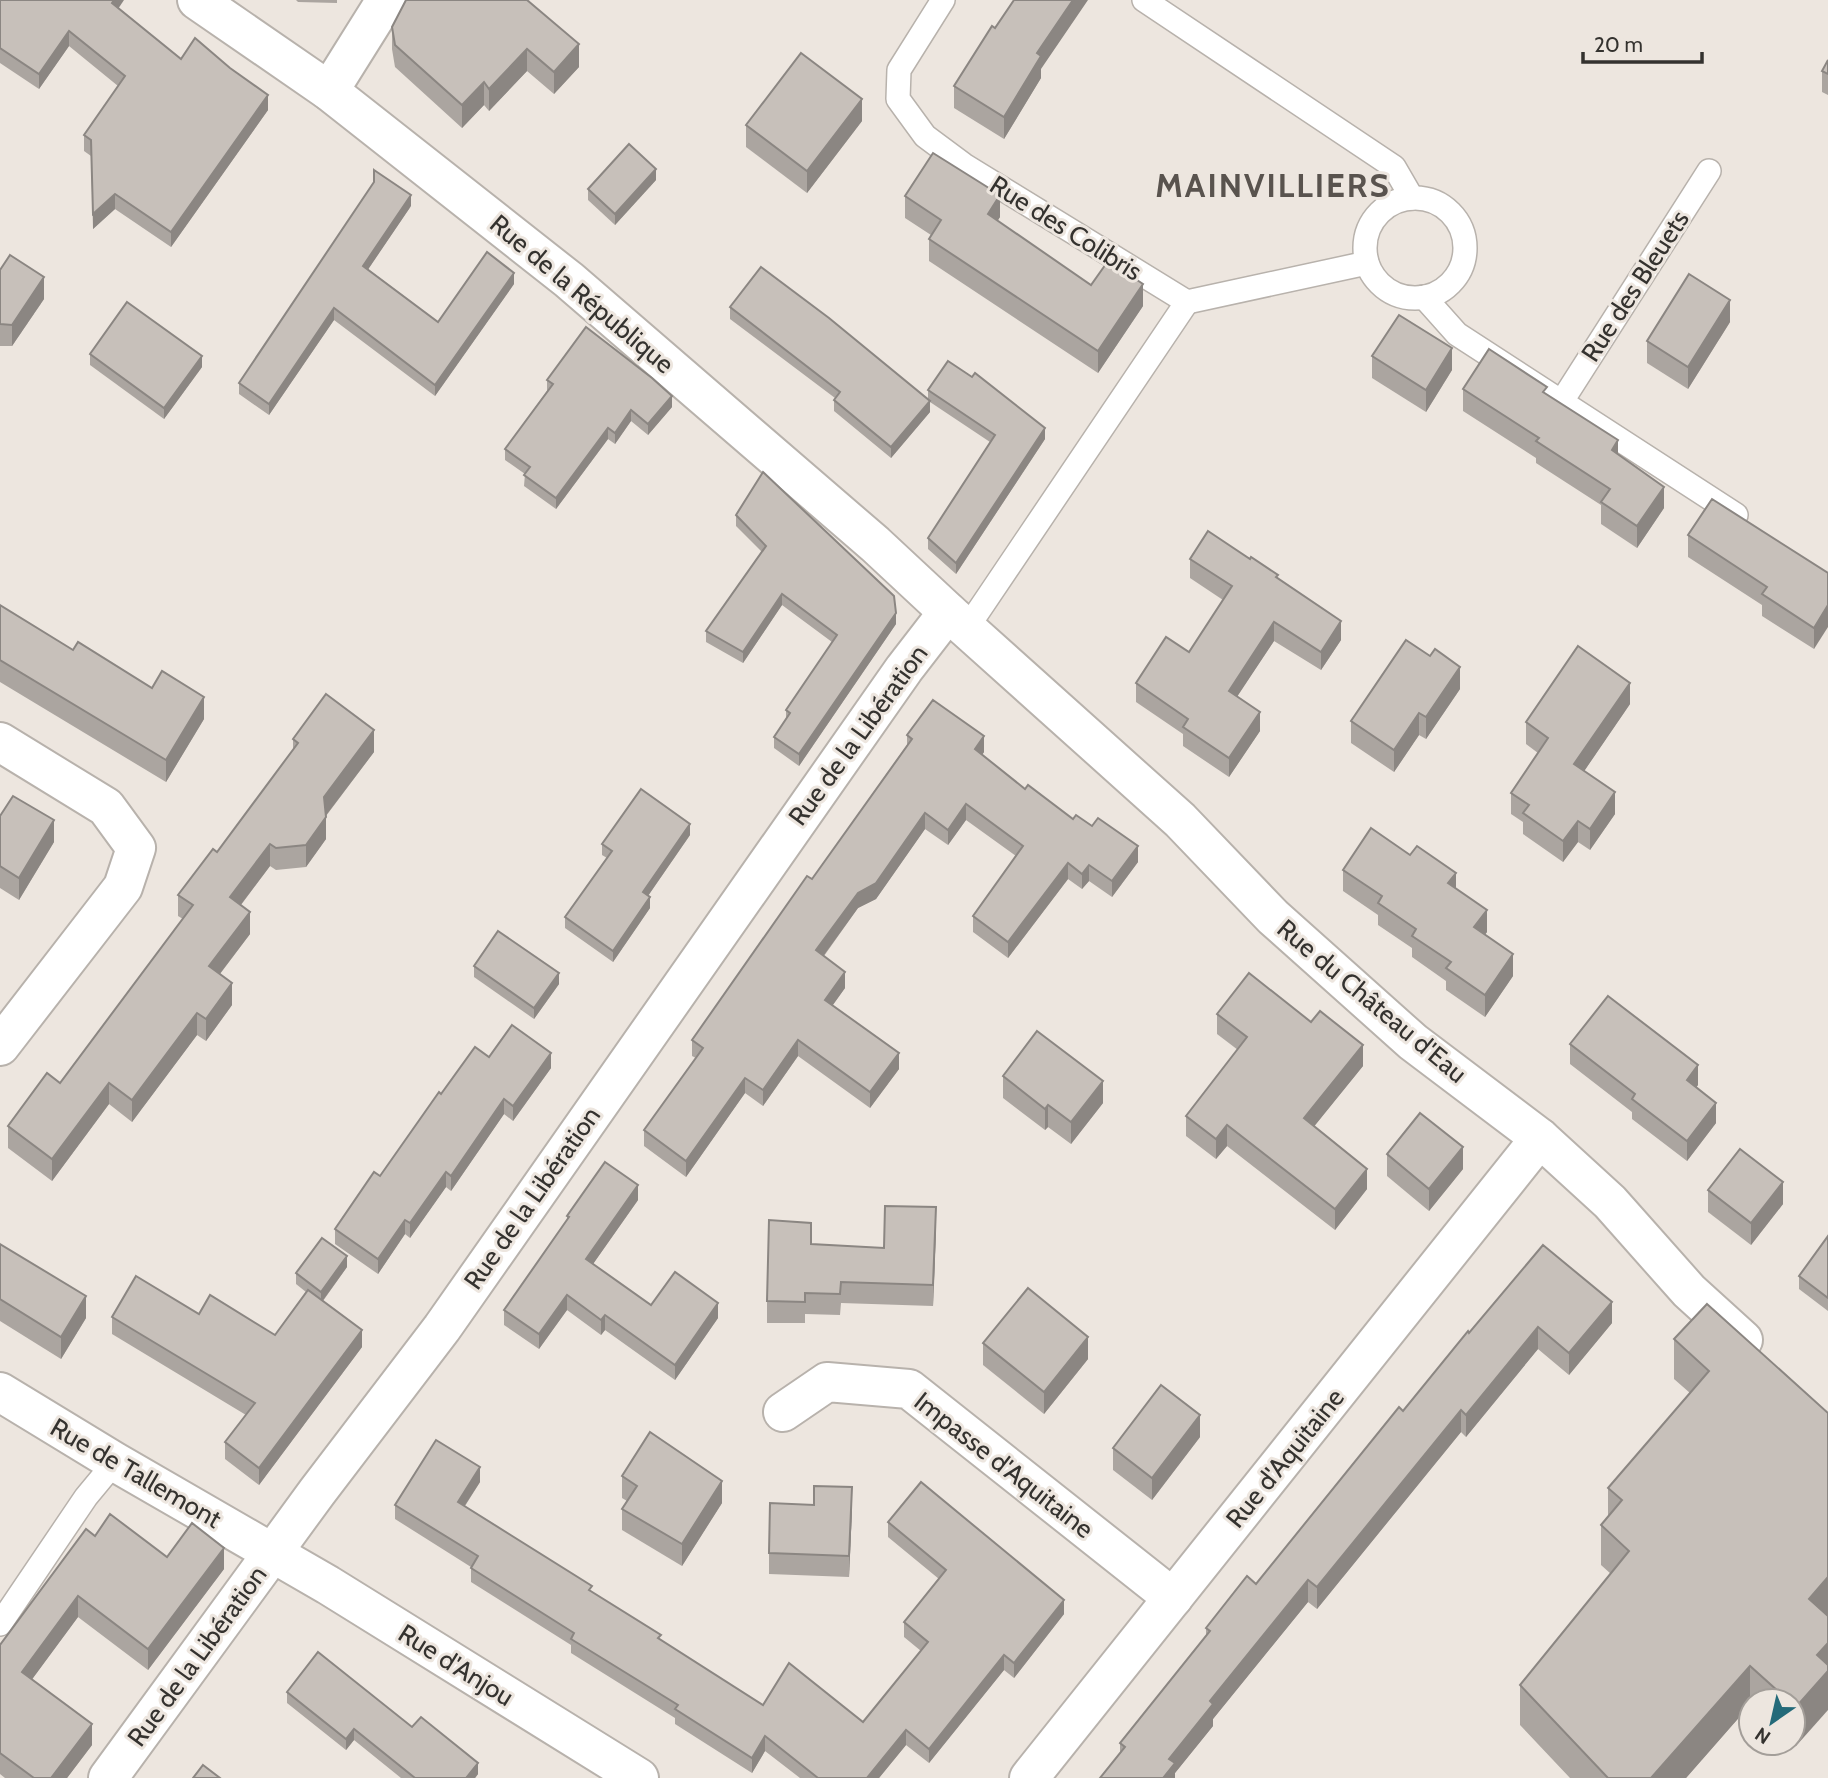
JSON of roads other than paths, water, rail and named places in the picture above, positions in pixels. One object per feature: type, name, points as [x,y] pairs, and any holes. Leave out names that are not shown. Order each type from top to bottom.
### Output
[{"type":"street","name":"Rue de la République","points":[[197,0],[329,91],[569,280],[875,544],[957,620]]},
{"type":"street","points":[[329,91],[386,0]]},
{"type":"street","name":"Rue du Château d'Eau","points":[[957,620],[1180,820],[1273,917],[1413,1042],[1540,1138],[1610,1202],[1689,1291],[1768,1362]]},
{"type":"street","name":"Rue de la Libération","points":[[108,1778],[273,1552],[442,1328],[904,668],[957,620]]},
{"type":"street","points":[[0,741],[106,807],[136,848],[123,887],[0,1046]]},
{"type":"street","name":"Rue d'Aquitaine","points":[[1029,1778],[1540,1138]]},
{"type":"street","name":"Impasse d'Aquitaine","points":[[783,1412],[827,1382],[909,1389],[1173,1598]]},
{"type":"street","name":"Rue de Tallemont","points":[[0,1392],[115,1462],[273,1552]]},
{"type":"street","name":"Rue d'Anjou","points":[[273,1552],[639,1778]]},
{"type":"lane","name":"Rue des Colibris","points":[[943,0],[899,69],[898,99],[925,136],[964,165],[1187,302]]},
{"type":"lane","points":[[1144,0],[1394,167],[1412,198]]},
{"type":"lane","name":"Rue des Bleuets","points":[[1562,401],[1709,172]]},
{"type":"lane","points":[[1412,198],[1443,206],[1454,217],[1462,231],[1465,246],[1462,264],[1454,279],[1441,291],[1424,298],[1406,298],[1390,291],[1376,279],[1367,263],[1365,244],[1369,226],[1381,211],[1397,201],[1412,198]]},
{"type":"lane","points":[[957,620],[1187,302],[1367,263]]},
{"type":"lane","points":[[1424,298],[1457,334],[1759,529]]},
{"type":"lane","points":[[0,1624],[86,1497],[115,1462]]},
{"type":"district","name":"MAINVILLIERS","points":[[1273,185]]}]
